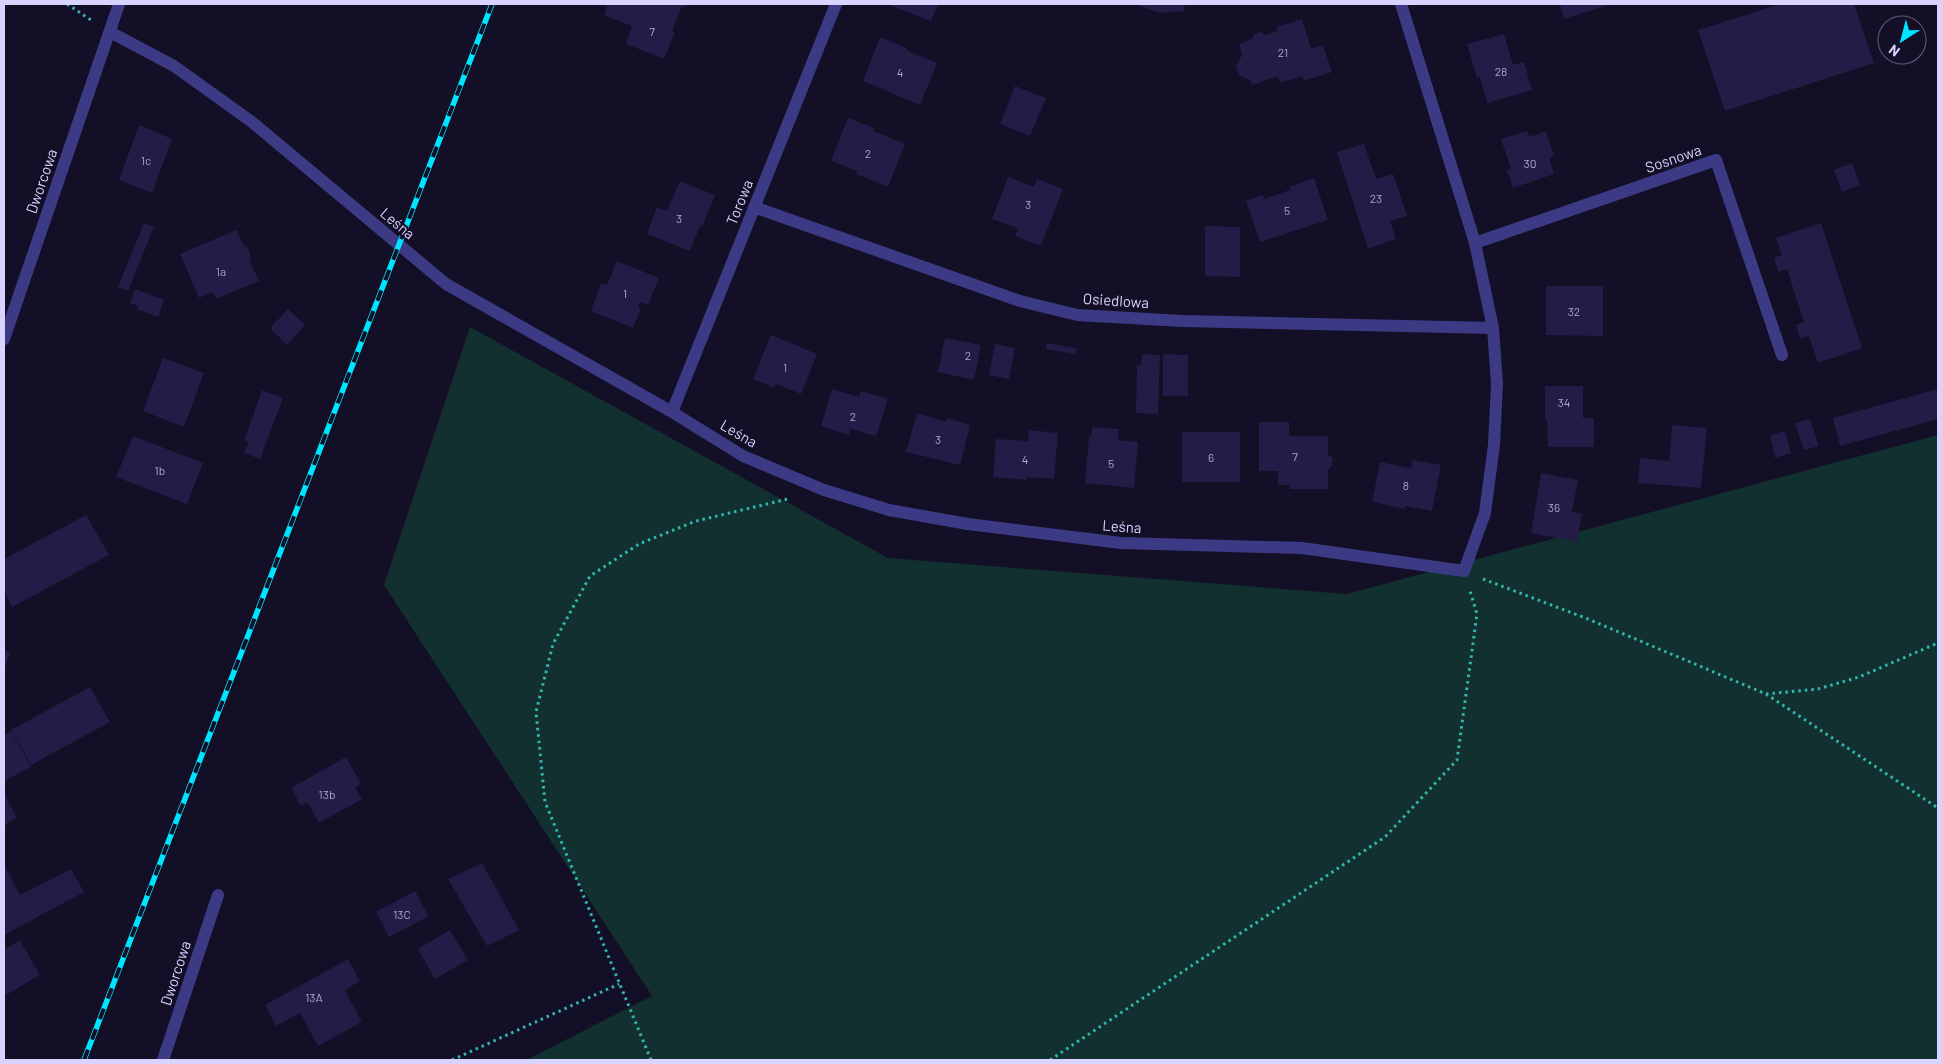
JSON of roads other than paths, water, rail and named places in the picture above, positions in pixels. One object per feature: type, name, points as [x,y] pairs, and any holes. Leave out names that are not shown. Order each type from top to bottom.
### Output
[{"type":"street","name":"Dworcowa","points":[[4,339],[119,4]]},
{"type":"street","name":"Torowa","points":[[672,412],[836,4]]},
{"type":"street","points":[[1401,4],[1475,243],[1493,328]]},
{"type":"street","name":"Leśna","points":[[110,32],[174,66],[252,122],[446,284],[672,412],[743,456],[824,490],[889,510],[978,526],[1121,543],[1302,548],[1464,571],[1485,514],[1494,445],[1496,384],[1493,328]]},
{"type":"street","name":"Sosnowa","points":[[1475,243],[1716,160],[1782,355]]},
{"type":"street","name":"Osiedlowa","points":[[754,207],[1020,301],[1077,315],[1183,321],[1493,328]]},
{"type":"street","name":"Dworcowa","points":[[163,1060],[218,895]]},
{"type":"railway","points":[[84,1060],[492,4]]}]
